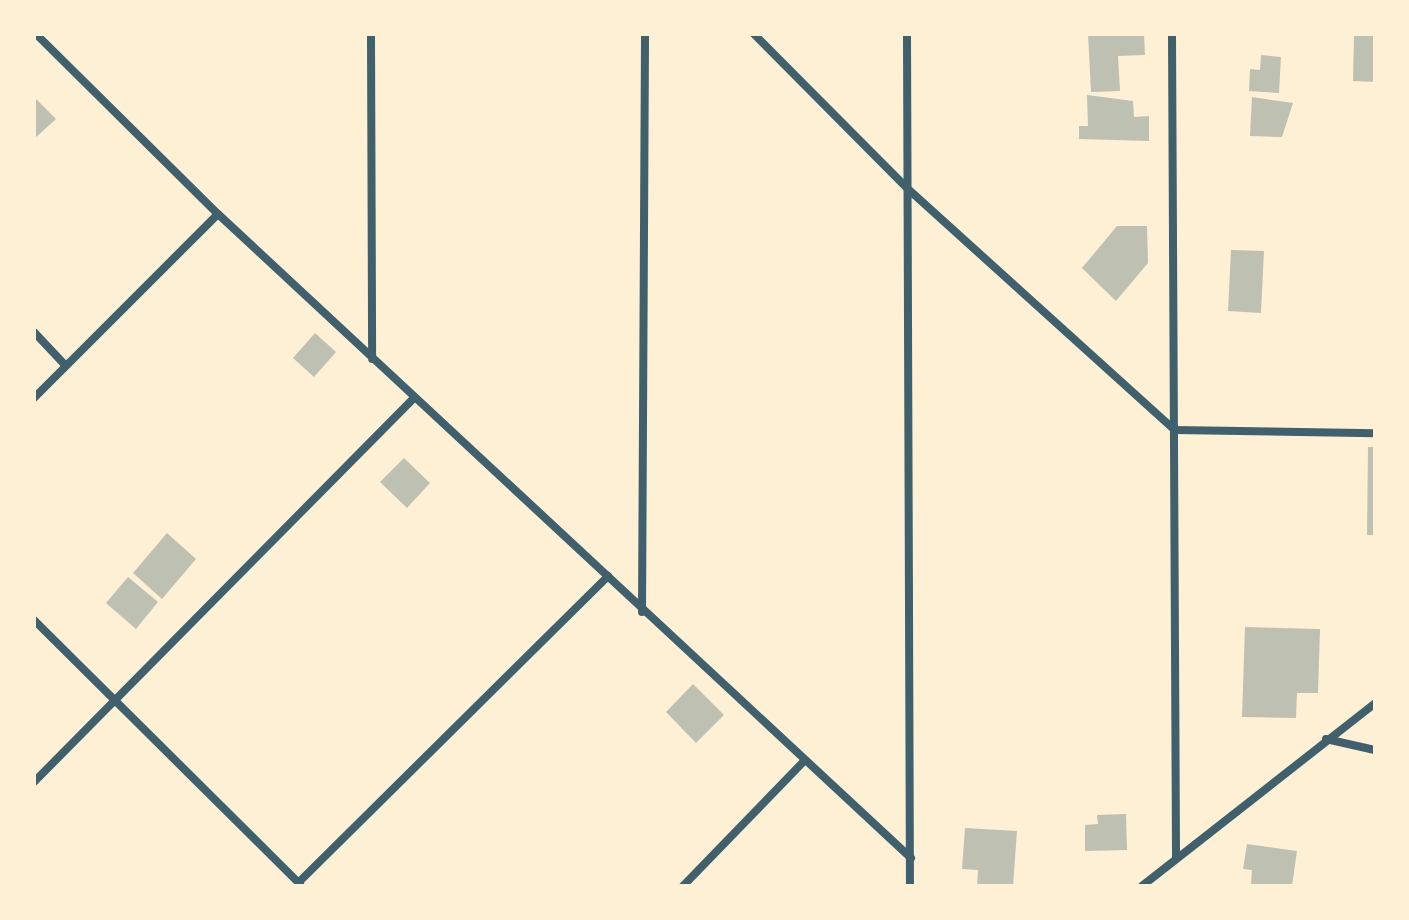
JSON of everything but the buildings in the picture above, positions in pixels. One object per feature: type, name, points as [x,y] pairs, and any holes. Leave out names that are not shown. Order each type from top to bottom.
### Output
[{"type":"street","points":[[36,34],[218,214],[608,576],[642,612],[803,762],[911,858]]},
{"type":"street","points":[[371,34],[372,359]]},
{"type":"street","points":[[642,612],[645,34]]},
{"type":"street","points":[[754,34],[908,189],[1175,430],[1375,433]]},
{"type":"street","points":[[907,34],[910,886]]},
{"type":"street","points":[[1172,34],[1176,858]]},
{"type":"street","points":[[34,398],[218,214]]},
{"type":"street","points":[[34,332],[65,365]]},
{"type":"street","points":[[34,782],[414,398]]},
{"type":"street","points":[[34,620],[300,884],[608,576]]},
{"type":"street","points":[[1142,886],[1375,703]]},
{"type":"street","points":[[1326,739],[1375,750]]},
{"type":"street","points":[[683,886],[803,762]]}]
